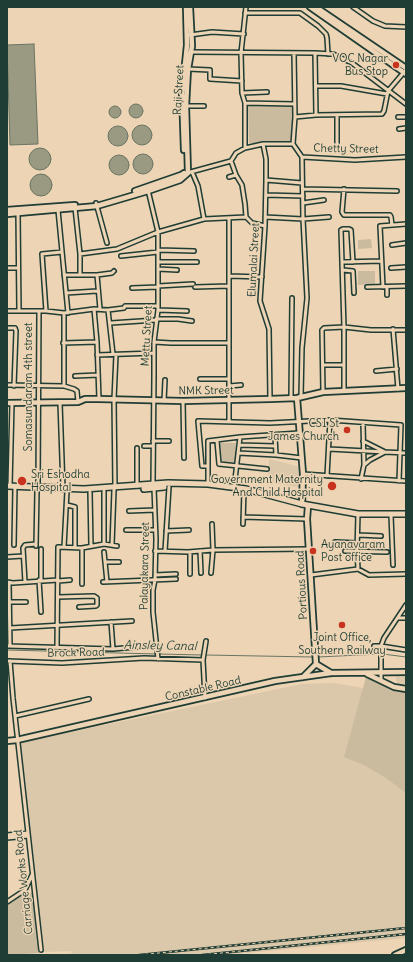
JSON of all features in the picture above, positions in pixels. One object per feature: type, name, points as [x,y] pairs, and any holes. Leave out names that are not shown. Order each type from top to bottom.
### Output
[{"type":"main road","points":[[65,490],[114,489],[179,484],[208,484],[244,489],[308,506],[358,514],[406,514]]},
{"type":"main road","points":[[11,487],[90,492],[137,486],[170,487],[179,484]]},
{"type":"street","name":"Raji Street","points":[[184,106],[191,52],[186,7]]},
{"type":"street","name":"Raji Street","points":[[188,172],[184,106],[190,7]]},
{"type":"street","points":[[245,148],[245,103],[242,93],[241,53],[246,7]]},
{"type":"street","points":[[310,7],[405,71]]},
{"type":"street","points":[[316,7],[405,71]]},
{"type":"street","points":[[355,7],[373,21],[384,26],[406,27]]},
{"type":"street","points":[[245,13],[300,13],[326,34],[328,54]]},
{"type":"street","points":[[189,35],[212,32],[244,34]]},
{"type":"street","points":[[191,52],[315,52],[333,54],[352,63],[387,92],[406,104]]},
{"type":"street","points":[[315,52],[316,115]]},
{"type":"street","points":[[7,214],[58,210],[96,204],[180,180],[188,172],[231,161],[236,153],[245,148],[264,144],[293,144],[295,117],[294,53]]},
{"type":"street","points":[[188,69],[210,70],[210,79],[242,81]]},
{"type":"street","points":[[295,117],[316,115],[382,114],[384,111],[387,92],[405,71]]},
{"type":"street","points":[[316,86],[346,86],[387,92]]},
{"type":"street","points":[[242,93],[267,92]]},
{"type":"street","points":[[245,103],[294,104]]},
{"type":"street","points":[[184,106],[204,106]]},
{"type":"street","points":[[337,115],[337,150]]},
{"type":"street","points":[[398,118],[406,117]]},
{"type":"street","points":[[399,129],[406,128]]},
{"type":"street","name":"Elumalai Street","points":[[264,144],[266,195],[260,302],[269,329],[270,399]]},
{"type":"street","name":"Chetty Street","points":[[293,144],[302,157],[355,160],[406,157]]},
{"type":"street","points":[[302,157],[307,298],[299,397],[299,434],[303,474],[302,504]]},
{"type":"street","points":[[231,161],[244,192],[246,217],[252,223],[265,226]]},
{"type":"street","points":[[188,172],[198,186],[204,219]]},
{"type":"street","points":[[229,177],[236,175]]},
{"type":"street","points":[[266,180],[302,183]]},
{"type":"street","name":"Mettu Street","points":[[148,189],[158,232],[158,308],[154,342],[152,446],[153,486]]},
{"type":"street","points":[[302,189],[396,191]]},
{"type":"street","points":[[344,189],[342,212],[344,215],[390,215],[392,225]]},
{"type":"street","points":[[266,195],[303,196]]},
{"type":"street","points":[[303,203],[324,200]]},
{"type":"street","points":[[7,210],[96,204]]},
{"type":"street","points":[[96,204],[107,243]]},
{"type":"street","points":[[75,208],[80,254],[80,274]]},
{"type":"street","points":[[58,210],[66,293],[63,343],[64,386]]},
{"type":"street","points":[[18,213],[19,311]]},
{"type":"street","points":[[80,254],[118,249],[158,232],[204,219],[246,217]]},
{"type":"street","points":[[265,217],[303,219],[329,217]]},
{"type":"street","points":[[229,218],[229,422]]},
{"type":"street","points":[[386,295],[381,261],[381,226],[406,224]]},
{"type":"street","points":[[344,391],[342,262],[343,229],[351,230],[353,262]]},
{"type":"street","points":[[392,245],[406,244]]},
{"type":"street","points":[[121,256],[158,251],[194,252]]},
{"type":"street","points":[[46,311],[42,254],[62,252]]},
{"type":"street","points":[[342,262],[381,261]]},
{"type":"street","points":[[158,262],[197,262]]},
{"type":"street","points":[[391,268],[406,267]]},
{"type":"street","points":[[7,268],[18,268]]},
{"type":"street","points":[[158,269],[177,270]]},
{"type":"street","points":[[343,270],[353,271],[354,293]]},
{"type":"street","points":[[64,275],[97,275],[112,273],[114,271]]},
{"type":"street","points":[[97,275],[97,291],[100,309]]},
{"type":"street","points":[[229,276],[262,277]]},
{"type":"street","points":[[132,288],[229,286]]},
{"type":"street","points":[[367,287],[406,286]]},
{"type":"street","points":[[66,293],[97,291]]},
{"type":"street","points":[[291,398],[292,298]]},
{"type":"street","points":[[7,311],[46,311],[66,313],[94,309],[108,310],[124,308],[125,306],[187,311]]},
{"type":"street","points":[[94,309],[99,399]]},
{"type":"street","points":[[108,310],[111,323],[114,354],[114,489],[112,545]]},
{"type":"street","name":"Somasundaram 4th street","points":[[23,556],[23,546],[36,545],[38,489],[39,311]]},
{"type":"street","points":[[111,323],[178,319],[192,321]]},
{"type":"street","points":[[323,392],[322,330],[324,328],[344,327],[371,330],[406,330]]},
{"type":"street","points":[[7,328],[15,328],[16,331],[14,386]]},
{"type":"street","points":[[393,329],[398,388]]},
{"type":"street","points":[[63,343],[97,342]]},
{"type":"street","points":[[154,342],[229,343]]},
{"type":"street","points":[[97,355],[154,353]]},
{"type":"street","points":[[322,365],[344,365]]},
{"type":"street","points":[[376,371],[396,369]]},
{"type":"street","points":[[76,376],[98,375]]},
{"type":"street","points":[[200,379],[229,378]]},
{"type":"street","points":[[164,401],[165,380]]},
{"type":"street","points":[[229,386],[241,385]]},
{"type":"street","points":[[7,386],[64,386],[74,388],[77,391],[78,402]]},
{"type":"street","name":"NMK Street","points":[[10,403],[78,402],[99,399],[183,401],[270,399],[299,397],[323,392],[406,388]]},
{"type":"street","points":[[183,401],[184,458]]},
{"type":"street","points":[[60,402],[67,505],[64,547]]},
{"type":"street","points":[[10,403],[11,487],[14,545]]},
{"type":"street","points":[[327,476],[330,420]]},
{"type":"street","points":[[208,466],[202,466],[198,421],[270,423],[330,420],[401,425],[399,481]]},
{"type":"street","points":[[361,479],[364,465],[363,423]]},
{"type":"street","points":[[208,484],[208,441],[217,441],[240,436],[299,434]]},
{"type":"street","points":[[234,488],[240,436]]},
{"type":"street","points":[[274,436],[276,455]]},
{"type":"street","points":[[153,441],[169,441]]},
{"type":"street","points":[[217,441],[219,464],[267,469]]},
{"type":"street","points":[[363,441],[385,452]]},
{"type":"street","points":[[240,445],[275,446]]},
{"type":"street","points":[[144,446],[152,446]]},
{"type":"street","points":[[137,448],[137,486]]},
{"type":"street","points":[[329,449],[406,453]]},
{"type":"street","points":[[364,465],[385,452]]},
{"type":"street","points":[[238,453],[302,458]]},
{"type":"street","points":[[303,474],[406,481]]},
{"type":"street","name":"Palayakara Street","points":[[153,486],[155,510],[155,580],[153,590],[153,612],[158,659]]},
{"type":"street","points":[[165,551],[170,487]]},
{"type":"street","points":[[243,524],[244,489]]},
{"type":"street","points":[[104,491],[104,544]]},
{"type":"street","points":[[90,492],[91,546]]},
{"type":"street","points":[[67,505],[75,507],[75,547]]},
{"type":"street","name":"Portious Road","points":[[308,506],[316,664]]},
{"type":"street","points":[[129,511],[155,510]]},
{"type":"street","points":[[358,514],[358,569]]},
{"type":"street","points":[[391,515],[393,565]]},
{"type":"street","points":[[243,517],[308,519]]},
{"type":"street","points":[[211,573],[213,550],[212,524]]},
{"type":"street","points":[[126,530],[155,530]]},
{"type":"street","points":[[166,531],[189,530]]},
{"type":"street","points":[[358,535],[381,536]]},
{"type":"street","points":[[335,542],[357,543]]},
{"type":"street","points":[[57,647],[57,548],[82,548],[104,544],[117,546]]},
{"type":"street","points":[[82,548],[82,584]]},
{"type":"street","points":[[40,612],[39,580],[41,579],[42,549]]},
{"type":"street","points":[[154,551],[190,552],[213,550],[309,549]]},
{"type":"street","points":[[200,551],[201,573]]},
{"type":"street","points":[[345,551],[387,552]]},
{"type":"street","points":[[104,552],[106,562],[105,582],[176,579]]},
{"type":"street","points":[[190,552],[190,574]]},
{"type":"street","points":[[7,557],[23,556],[25,582]]},
{"type":"street","points":[[106,562],[119,562]]},
{"type":"street","points":[[311,575],[358,569],[369,575],[406,574]]},
{"type":"street","points":[[155,575],[176,574]]},
{"type":"street","points":[[70,580],[39,580],[8,583],[10,602],[8,646],[113,649],[157,645]]},
{"type":"street","points":[[58,597],[94,596],[97,598],[97,605],[79,608]]},
{"type":"street","points":[[10,602],[26,602]]},
{"type":"street","points":[[381,681],[381,646],[384,638],[406,605]]},
{"type":"street","points":[[398,618],[406,618]]},
{"type":"street","points":[[10,628],[132,621]]},
{"type":"street","points":[[111,622],[113,649]]},
{"type":"street","points":[[205,698],[204,657],[206,641]]},
{"type":"street","points":[[374,646],[406,650]]},
{"type":"street","name":"Brock Road","points":[[8,661],[62,663],[144,658],[158,659],[204,657]]},
{"type":"street","name":"Carriage Works Road","points":[[8,661],[41,950]]},
{"type":"street","points":[[303,678],[316,664],[331,673]]},
{"type":"street","name":"Constable Road","points":[[7,741],[17,740],[276,681],[331,673],[406,672]]},
{"type":"street","points":[[366,673],[394,687],[406,689]]},
{"type":"street","points":[[7,698],[13,698]]},
{"type":"street","points":[[15,716],[89,699]]},
{"type":"street","points":[[7,837],[28,834]]},
{"type":"street","points":[[7,902],[25,890],[32,873]]},
{"type":"street","points":[[395,955],[406,950]]},
{"type":"shaded area","points":[[34,44],[38,144],[10,145],[7,45]]},
{"type":"shaded area","points":[[136,104],[141,106],[143,111],[141,116],[136,118],[131,116],[129,111],[131,106]]},
{"type":"shaded area","points":[[248,104],[293,105],[292,143],[249,143]]},
{"type":"shaded area","points":[[117,106],[120,107],[120,117],[113,118],[110,117],[109,110],[110,107]]},
{"type":"shaded area","points":[[142,125],[149,128],[152,135],[149,142],[142,145],[135,142],[132,135],[135,128]]},
{"type":"shaded area","points":[[118,126],[125,129],[128,136],[125,143],[118,146],[111,143],[108,136],[111,129]]},
{"type":"shaded area","points":[[40,148],[44,149],[50,155],[50,163],[44,169],[40,170],[36,169],[30,163],[29,159],[30,155],[36,149]]},
{"type":"shaded area","points":[[143,154],[150,157],[153,164],[150,171],[143,174],[136,171],[133,164],[136,157]]},
{"type":"shaded area","points":[[119,155],[126,158],[129,165],[126,172],[119,175],[112,172],[109,165],[112,158]]},
{"type":"shaded area","points":[[41,174],[49,177],[52,185],[49,193],[41,196],[33,193],[30,185],[33,177]]},
{"type":"shaded area","points":[[371,239],[372,248],[358,249],[358,240]]},
{"type":"shaded area","points":[[358,271],[375,271],[375,284],[358,285]]},
{"type":"shaded area","points":[[219,443],[237,443],[235,463],[221,462]]},
{"type":"shaded area","points":[[269,459],[300,467],[302,488],[268,482]]},
{"type":"shaded area","points":[[395,676],[406,676],[406,938],[224,955],[72,955],[71,951],[44,952],[19,743],[302,684],[334,683],[402,695]]},
{"type":"shaded area","points":[[366,677],[394,691],[406,693],[406,793],[386,778],[364,765],[344,757]]},
{"type":"shaded area","points":[[32,893],[40,953],[7,955],[7,905],[23,895]]},
{"type":"waterway","name":"Ainsley Canal","points":[[7,650],[156,654]]},
{"type":"waterway","name":"Ainsley Canal","points":[[159,654],[202,655]]},
{"type":"waterway","name":"Ainsley Canal","points":[[318,657],[380,654]]},
{"type":"waterway","name":"Ainsley Canal","points":[[383,654],[406,657]]},
{"type":"waterway","name":"Ainsley Canal","points":[[205,655],[313,657]]},
{"type":"railway","points":[[139,955],[406,928]]},
{"type":"railway","points":[[202,955],[406,934]]},
{"type":"place","name":"VOC Nagar Bus Stop","points":[[396,65]]},
{"type":"place","name":"CSI St James Church","points":[[347,430]]},
{"type":"place","name":"Sri Eshodha Hospital","points":[[22,481]]},
{"type":"place","name":"Government Maternity And Child Hospital","points":[[332,486]]},
{"type":"place","name":"Ayanavaram Post office","points":[[313,551]]},
{"type":"place","name":"Joint Office, Southern Railway","points":[[342,625]]}]
